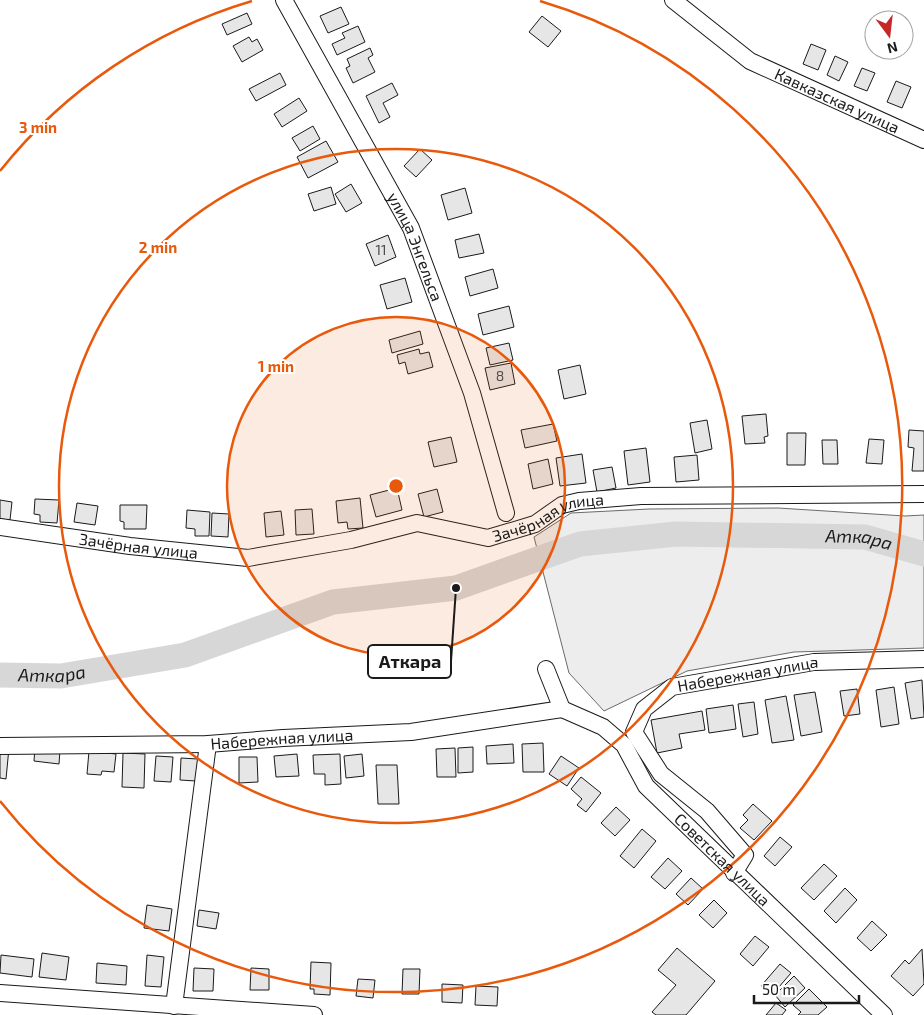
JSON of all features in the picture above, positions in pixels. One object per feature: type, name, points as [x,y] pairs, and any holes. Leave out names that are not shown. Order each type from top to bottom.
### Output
[{"type":"street","name":"улица Энгельса","points":[[284,0],[411,228],[472,393],[506,513]]},
{"type":"street","name":"Кавказская улица","points":[[673,0],[750,62],[924,140]]},
{"type":"street","name":"Зачёрная улица","points":[[0,528],[130,546],[248,558],[351,540],[417,523],[488,538],[535,524],[562,505],[579,501],[641,496],[924,494]]},
{"type":"street","name":"Набережная улица","points":[[734,873],[745,855],[707,811],[661,774],[634,732],[644,709],[672,687],[814,662],[924,659]]},
{"type":"street","points":[[546,669],[562,708]]},
{"type":"street","name":"Набережная улица","points":[[0,746],[208,744],[283,738],[411,732],[562,708]]},
{"type":"street","name":"Советская улица","points":[[562,708],[603,727],[624,745],[646,786],[734,873],[884,1015]]},
{"type":"street","points":[[174,1006],[208,744]]},
{"type":"street","points":[[0,993],[314,1015]]},
{"type":"shaded area","points":[[778,508],[905,516],[924,515],[924,648],[794,652],[687,671],[604,711],[569,673],[534,537],[571,513],[649,509]]},
{"type":"building","points":[[341,7],[349,24],[328,33],[320,16]]},
{"type":"building","points":[[247,13],[252,24],[227,35],[222,24]]},
{"type":"building","points":[[542,16],[561,31],[548,47],[529,32]]},
{"type":"building","points":[[358,26],[365,42],[337,55],[332,44],[345,38],[342,33]]},
{"type":"building","points":[[249,37],[252,42],[257,39],[263,50],[242,62],[233,46]]},
{"type":"building","points":[[811,44],[826,50],[818,70],[803,64]]},
{"type":"building","points":[[370,48],[373,55],[368,58],[375,72],[353,83],[346,68],[350,66],[347,59]]},
{"type":"building","points":[[835,56],[848,62],[839,81],[827,75]]},
{"type":"building","points":[[862,68],[875,73],[867,91],[854,86]]},
{"type":"building","points":[[280,73],[286,85],[256,101],[249,89]]},
{"type":"building","points":[[896,81],[911,87],[902,108],[887,102]]},
{"type":"building","points":[[392,83],[398,95],[383,103],[390,117],[379,123],[366,96]]},
{"type":"building","points":[[299,98],[307,111],[282,127],[274,114]]},
{"type":"building","points":[[313,126],[320,139],[300,151],[292,138]]},
{"type":"building","points":[[326,141],[338,162],[308,178],[297,157]]},
{"type":"building","points":[[420,149],[432,160],[416,177],[404,166]]},
{"type":"building","points":[[351,184],[362,203],[346,212],[335,194]]},
{"type":"building","points":[[331,187],[336,204],[314,211],[308,194]]},
{"type":"building","points":[[465,188],[472,213],[448,220],[441,195]]},
{"type":"building","points":[[479,234],[484,253],[459,258],[455,240]]},
{"type":"building","points":[[388,235],[396,257],[375,266],[366,244]]},
{"type":"building","points":[[493,269],[498,288],[470,296],[465,277]]},
{"type":"building","points":[[405,278],[412,302],[387,309],[380,285]]},
{"type":"building","points":[[509,306],[514,327],[483,335],[478,314]]},
{"type":"building","points":[[420,331],[423,344],[392,353],[389,340]]},
{"type":"building","points":[[509,343],[513,360],[490,365],[486,348]]},
{"type":"building","points":[[419,349],[420,354],[429,352],[433,367],[408,374],[405,362],[399,364],[397,355]]},
{"type":"building","points":[[511,363],[515,384],[490,390],[485,368]]},
{"type":"building","points":[[580,365],[586,394],[564,399],[558,370]]},
{"type":"building","points":[[766,414],[768,436],[764,437],[765,443],[745,444],[742,416]]},
{"type":"building","points":[[707,420],[712,449],[695,453],[690,423]]},
{"type":"building","points":[[553,424],[557,441],[525,448],[521,430]]},
{"type":"building","points":[[909,430],[924,431],[924,471],[912,471],[914,448],[908,447]]},
{"type":"building","points":[[787,433],[806,433],[805,465],[787,465]]},
{"type":"building","points":[[451,437],[457,462],[434,467],[428,442]]},
{"type":"building","points":[[869,439],[884,440],[882,464],[866,463]]},
{"type":"building","points":[[822,440],[837,440],[838,464],[823,464]]},
{"type":"building","points":[[646,448],[650,482],[628,485],[624,451]]},
{"type":"building","points":[[582,454],[586,483],[560,486],[556,458]]},
{"type":"building","points":[[697,455],[699,480],[676,482],[674,457]]},
{"type":"building","points":[[548,459],[553,484],[533,489],[528,464]]},
{"type":"building","points":[[612,467],[616,488],[597,492],[593,470]]},
{"type":"building","points":[[397,488],[402,510],[376,517],[370,495]]},
{"type":"building","points":[[437,489],[443,512],[424,517],[418,494]]},
{"type":"building","points":[[360,498],[363,528],[348,529],[347,522],[338,523],[336,501]]},
{"type":"building","points":[[35,499],[59,500],[57,523],[40,522],[40,515],[34,514]]},
{"type":"building","points":[[0,500],[12,502],[10,520],[0,519]]},
{"type":"building","points":[[77,503],[98,506],[95,525],[74,522]]},
{"type":"building","points":[[120,505],[147,505],[146,529],[124,529],[124,522],[120,521]]},
{"type":"building","points":[[312,509],[314,534],[296,535],[295,510]]},
{"type":"building","points":[[187,510],[210,512],[209,536],[195,536],[195,529],[186,528]]},
{"type":"building","points":[[281,511],[284,535],[266,537],[264,513]]},
{"type":"building","points":[[212,513],[229,514],[228,537],[211,536]]},
{"type":"building","points":[[922,680],[924,717],[911,719],[905,683]]},
{"type":"building","points":[[894,687],[899,724],[881,727],[876,690]]},
{"type":"building","points":[[857,689],[860,714],[844,716],[840,691]]},
{"type":"building","points":[[815,692],[822,732],[801,736],[794,695]]},
{"type":"building","points":[[786,696],[794,740],[772,743],[765,700]]},
{"type":"building","points":[[754,702],[758,734],[743,737],[738,704]]},
{"type":"building","points":[[733,705],[736,729],[709,733],[706,709]]},
{"type":"building","points":[[702,711],[705,730],[679,734],[682,748],[657,753],[651,720]]},
{"type":"building","points":[[543,743],[544,772],[523,772],[522,744]]},
{"type":"building","points":[[513,744],[514,763],[487,764],[486,746]]},
{"type":"building","points":[[35,747],[60,750],[59,764],[34,761]]},
{"type":"building","points":[[473,747],[473,772],[458,773],[458,748]]},
{"type":"building","points":[[0,748],[9,748],[6,779],[0,778]]},
{"type":"building","points":[[455,748],[456,777],[437,777],[436,749]]},
{"type":"building","points":[[89,751],[116,754],[114,772],[102,771],[101,775],[87,774]]},
{"type":"building","points":[[123,753],[145,754],[144,788],[122,787]]},
{"type":"building","points":[[297,754],[299,776],[276,777],[274,756]]},
{"type":"building","points":[[340,754],[341,784],[325,785],[325,774],[314,774],[313,755]]},
{"type":"building","points":[[362,754],[364,776],[346,778],[344,756]]},
{"type":"building","points":[[156,756],[173,757],[171,782],[154,781]]},
{"type":"building","points":[[561,756],[579,768],[567,786],[549,774]]},
{"type":"building","points":[[239,757],[257,757],[258,782],[239,783]]},
{"type":"building","points":[[181,758],[198,759],[196,781],[180,780]]},
{"type":"building","points":[[376,765],[397,765],[399,804],[378,804]]},
{"type":"building","points":[[581,777],[601,793],[586,812],[577,805],[582,799],[571,789]]},
{"type":"building","points":[[753,804],[772,821],[754,840],[740,828],[748,820],[743,815]]},
{"type":"building","points":[[616,807],[630,820],[615,836],[601,823]]},
{"type":"building","points":[[642,829],[656,841],[634,868],[620,856]]},
{"type":"building","points":[[780,837],[792,847],[775,866],[764,856]]},
{"type":"building","points":[[668,858],[682,871],[665,889],[651,877]]},
{"type":"building","points":[[824,864],[837,876],[814,900],[801,888]]},
{"type":"building","points":[[691,878],[703,889],[688,905],[676,894]]},
{"type":"building","points":[[845,888],[857,900],[836,923],[824,911]]},
{"type":"building","points":[[714,900],[727,913],[713,928],[699,915]]},
{"type":"building","points":[[147,905],[172,909],[169,931],[144,928]]},
{"type":"building","points":[[199,910],[219,913],[216,929],[197,926]]},
{"type":"building","points":[[872,921],[887,935],[871,951],[857,938]]},
{"type":"building","points":[[755,936],[769,947],[753,966],[740,954]]},
{"type":"building","points":[[677,948],[715,981],[686,1015],[656,1015],[652,1012],[676,985],[658,970]]},
{"type":"building","points":[[922,949],[924,984],[913,996],[891,976],[905,960],[909,964]]},
{"type":"building","points":[[42,953],[69,957],[66,980],[39,977]]},
{"type":"building","points":[[1,955],[34,959],[32,977],[0,973]]},
{"type":"building","points":[[147,955],[164,957],[161,987],[145,986]]},
{"type":"building","points":[[311,962],[331,963],[330,995],[314,994],[314,989],[310,989]]},
{"type":"building","points":[[97,963],[127,966],[126,985],[96,983]]},
{"type":"building","points":[[780,964],[791,973],[772,995],[761,986]]},
{"type":"building","points":[[194,968],[214,969],[213,991],[193,991]]},
{"type":"building","points":[[251,968],[269,969],[269,990],[250,990]]},
{"type":"building","points":[[403,969],[420,969],[419,994],[402,994]]},
{"type":"building","points":[[794,976],[805,988],[785,1007],[775,995]]},
{"type":"building","points":[[358,979],[375,980],[373,998],[356,996]]},
{"type":"building","points":[[442,984],[463,985],[462,1003],[442,1002]]},
{"type":"building","points":[[476,986],[498,987],[497,1006],[475,1005]]},
{"type":"building","points":[[809,989],[827,1007],[818,1015],[798,1015],[801,1012],[793,1005]]},
{"type":"building","points":[[776,1003],[786,1010],[782,1015],[766,1015]]},
{"type":"waterway","name":"Аткара","points":[[0,675],[61,676],[185,655],[333,602],[456,588],[580,544],[676,534],[865,537],[924,554]]},
{"type":"place","name":"Аткара","points":[[456,588]]}]
